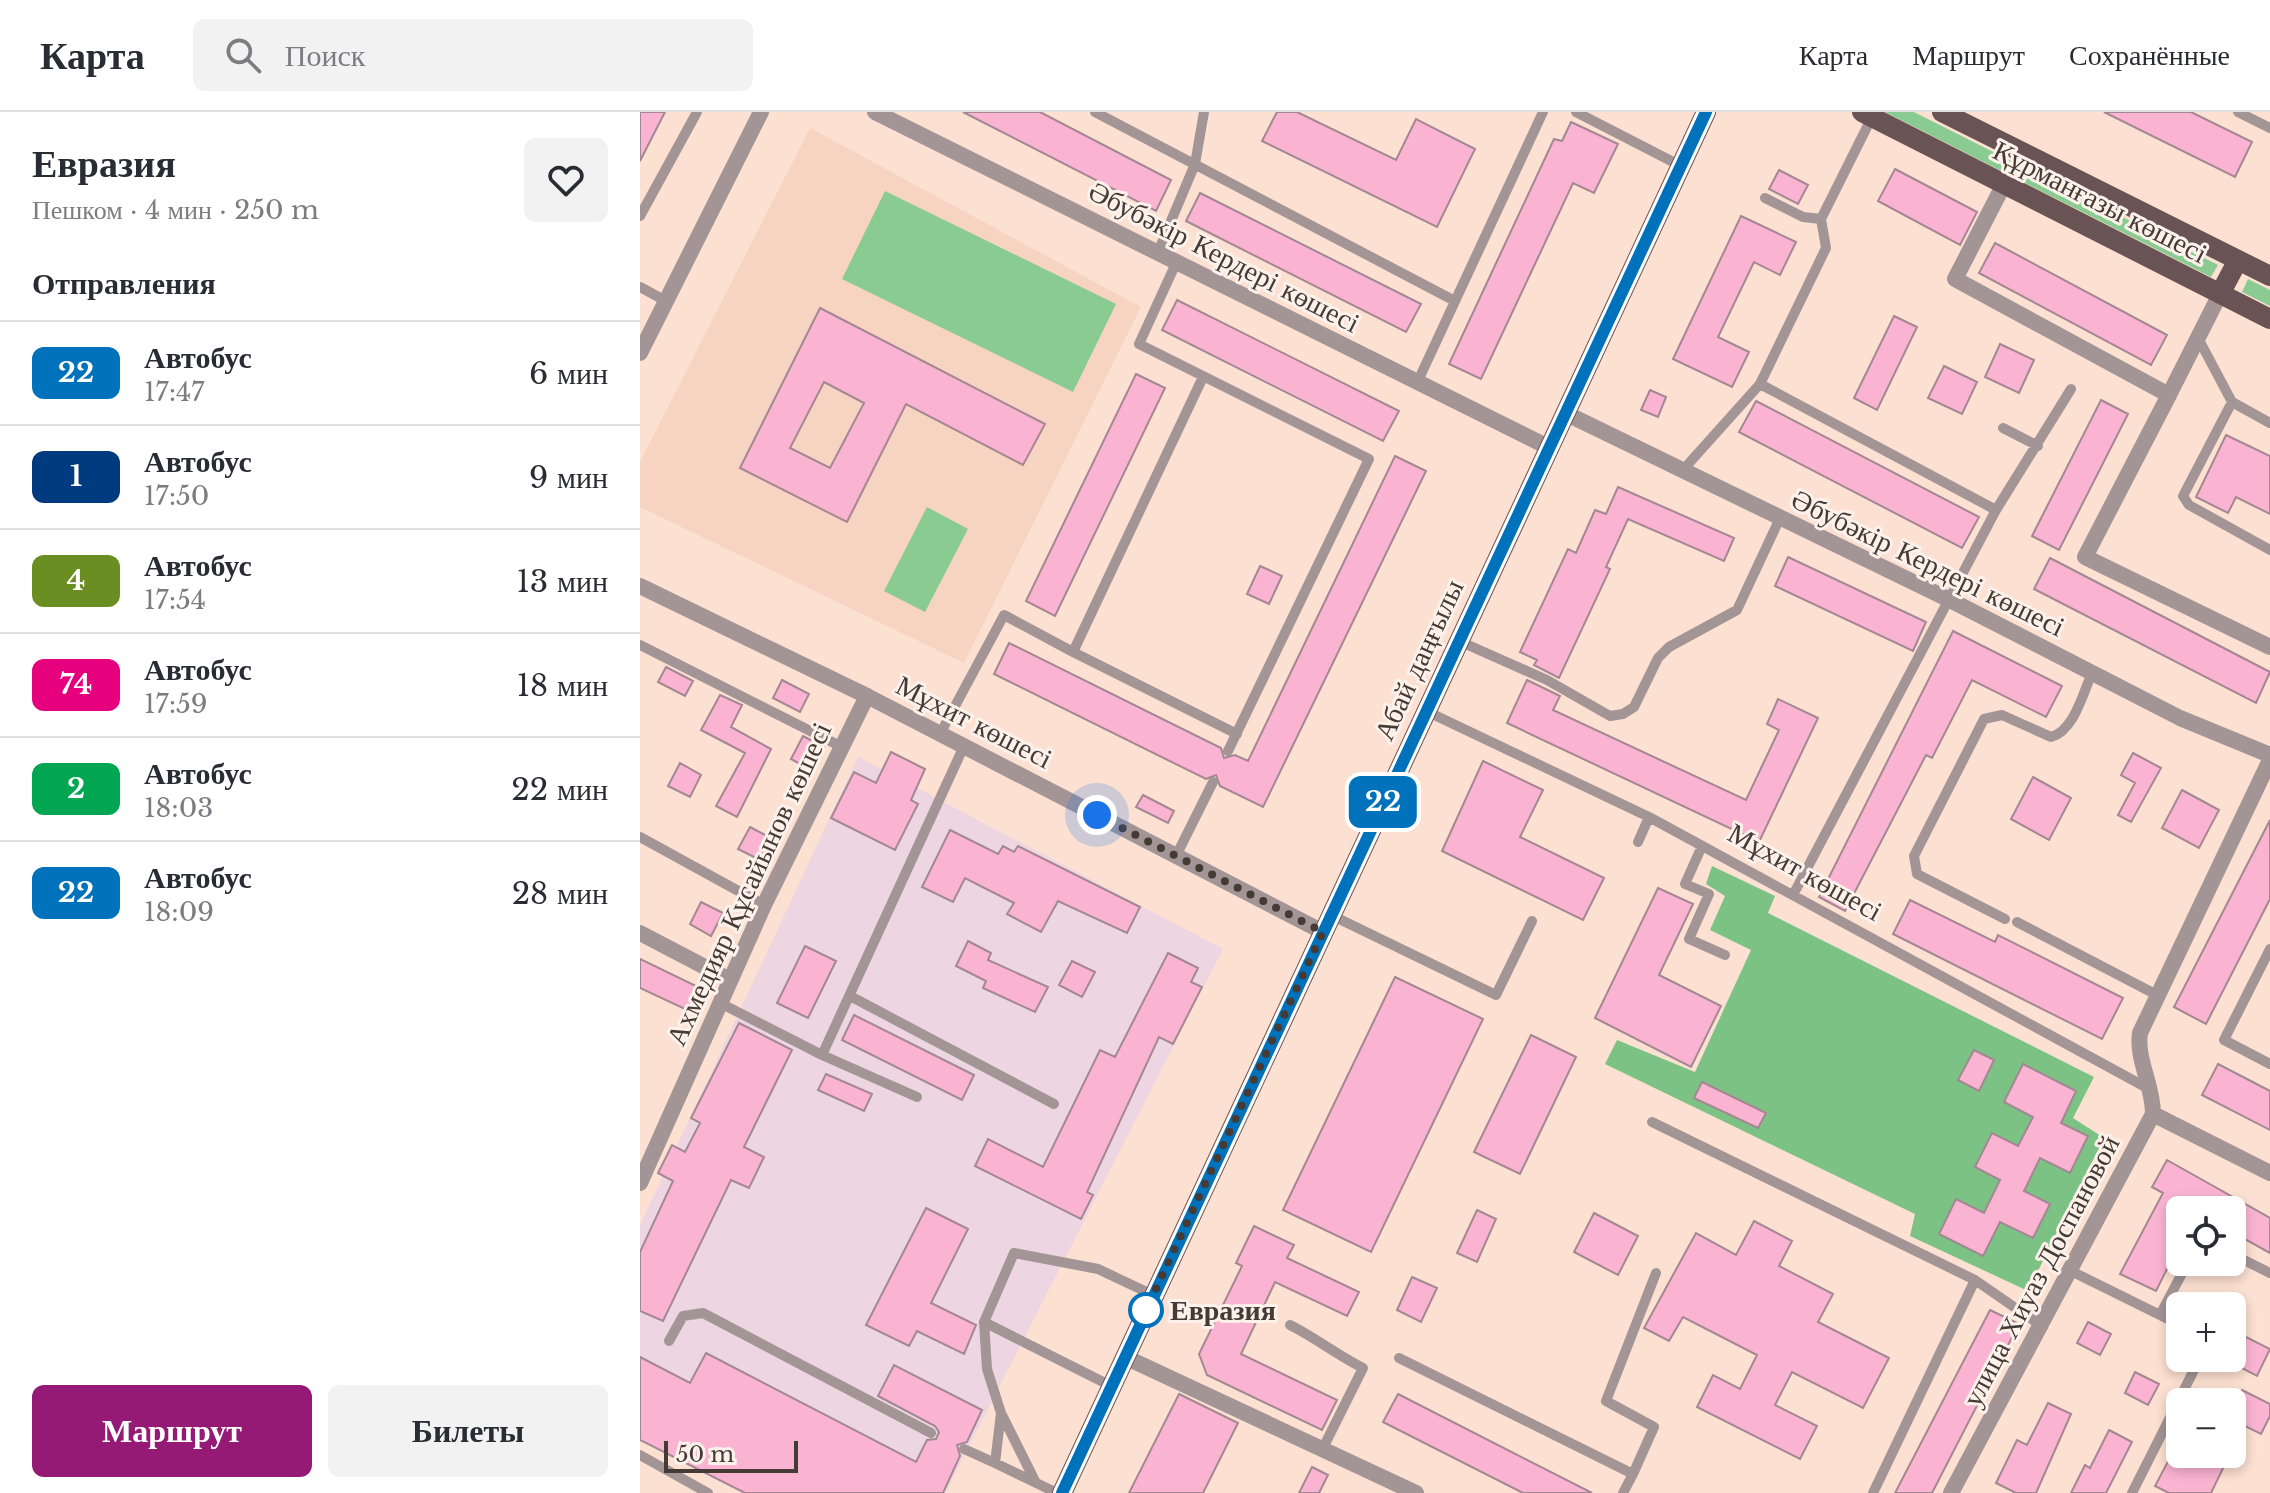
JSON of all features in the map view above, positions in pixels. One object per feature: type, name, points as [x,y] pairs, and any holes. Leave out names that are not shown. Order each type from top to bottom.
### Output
[{"type":"main road","name":"Абай даңғылы","points":[[1059,1493],[1706,112]]},
{"type":"main road","name":"Құрманғазы көшесі","points":[[1942,112],[2270,276]]},
{"type":"main road","name":"Құрманғазы көшесі","points":[[1867,114],[2270,319]]},
{"type":"main road","points":[[2220,294],[2238,260]]},
{"type":"street","points":[[640,353],[761,112]]},
{"type":"street","name":"Әбубәкір Кердері көшесі","points":[[885,114],[1550,448]]},
{"type":"street","points":[[2004,184],[1955,279],[2169,395]]},
{"type":"street","points":[[2220,294],[2085,557],[2270,647]]},
{"type":"street","name":"Әбубәкір Кердері көшесі","points":[[1565,413],[1950,600],[2180,718],[2270,757]]},
{"type":"street","name":"Мұхит көшесі","points":[[640,586],[867,696],[1176,856],[1327,924]]},
{"type":"street","name":"Ахмедияр Құсайынов көшесі","points":[[640,1183],[764,905],[867,696]]},
{"type":"street","name":"улица Хиуаз Доспановой","points":[[1951,1493],[2043,1327],[2153,1114],[2153,1091],[2144,1068],[2140,1033],[2270,757]]},
{"type":"street","points":[[640,933],[730,980]]},
{"type":"street","points":[[2153,1114],[2270,1173]]},
{"type":"street","points":[[1125,1357],[1416,1493]]},
{"type":"lane","points":[[640,216],[697,112]]},
{"type":"lane","points":[[1095,112],[1453,300]]},
{"type":"lane","points":[[1158,252],[1195,164],[1204,112]]},
{"type":"lane","points":[[1417,383],[1543,112]]},
{"type":"lane","points":[[1576,112],[1681,166]]},
{"type":"lane","points":[[2238,112],[2270,128]]},
{"type":"lane","points":[[1682,471],[1760,384],[1826,248],[1821,219],[1867,114]]},
{"type":"lane","points":[[1765,198],[1803,217],[1821,219]]},
{"type":"lane","points":[[1177,261],[1139,344],[1369,459],[1228,751]]},
{"type":"lane","points":[[640,287],[666,301]]},
{"type":"lane","points":[[2198,338],[2232,402],[2270,423]]},
{"type":"lane","points":[[1073,652],[1203,377]]},
{"type":"lane","points":[[1760,384],[1996,510]]},
{"type":"lane","points":[[1793,895],[1996,510],[2071,389]]},
{"type":"lane","points":[[2232,402],[2183,496],[2189,505],[2270,550]]},
{"type":"lane","points":[[2003,428],[2038,446]]},
{"type":"lane","points":[[1459,641],[1547,680],[1610,716],[1623,714],[1634,707],[1658,658],[1669,647],[1737,610],[1780,518]]},
{"type":"lane","points":[[940,734],[1004,615],[1237,734]]},
{"type":"lane","points":[[640,645],[842,747]]},
{"type":"lane","points":[[2005,919],[1917,874],[1914,856],[1984,719],[2002,715],[2051,737],[2057,735],[2067,727],[2092,673]]},
{"type":"lane","name":"Мұхит көшесі","points":[[1426,711],[1649,817],[2153,1091]]},
{"type":"lane","points":[[822,1055],[964,746]]},
{"type":"lane","points":[[1176,856],[1213,782]]},
{"type":"lane","points":[[1638,842],[1649,817]]},
{"type":"lane","points":[[640,837],[764,905]]},
{"type":"lane","points":[[1702,846],[1685,884],[1709,894],[1689,939],[1725,955]]},
{"type":"lane","points":[[1327,924],[1496,995],[1532,921]]},
{"type":"lane","points":[[2017,922],[2157,995]]},
{"type":"lane","points":[[2270,949],[2224,1040],[2270,1064]]},
{"type":"lane","points":[[850,996],[1054,1104]]},
{"type":"lane","points":[[720,1003],[822,1055],[917,1097]]},
{"type":"lane","points":[[1652,1122],[1975,1280],[2043,1327]]},
{"type":"lane","points":[[1036,1483],[1001,1413],[987,1369],[984,1322],[1014,1253],[1098,1269],[1153,1295]]},
{"type":"lane","points":[[2246,1261],[2270,1273]]},
{"type":"lane","points":[[2071,1271],[2166,1318]]},
{"type":"lane","points":[[1623,1493],[1654,1427],[1606,1401],[1656,1273]]},
{"type":"lane","points":[[2160,1315],[2181,1276]]},
{"type":"lane","points":[[1873,1493],[1975,1280]]},
{"type":"lane","points":[[669,1341],[683,1316],[703,1313],[931,1433]]},
{"type":"lane","points":[[984,1322],[1111,1386]]},
{"type":"lane","points":[[1290,1325],[1363,1368],[1323,1448]]},
{"type":"lane","points":[[1399,1358],[1633,1474]]},
{"type":"lane","points":[[2132,1493],[2193,1372]]},
{"type":"lane","points":[[995,1463],[1001,1413]]},
{"type":"lane","points":[[964,1449],[1059,1493]]},
{"type":"lane","points":[[640,1455],[708,1493]]},
{"type":"shaded area","points":[[810,128],[1141,307],[964,663],[640,507],[640,462]]},
{"type":"shaded area","points":[[858,757],[1223,949],[945,1493],[745,1493],[640,1440],[640,1225]]},
{"type":"green space","points":[[1885,112],[1914,112],[2218,265],[2211,277]]},
{"type":"green space","points":[[885,191],[1116,304],[1073,392],[842,279]]},
{"type":"green space","points":[[2248,279],[2270,290],[2270,306],[2242,292]]},
{"type":"green space","points":[[927,507],[968,529],[925,612],[884,591]]},
{"type":"green space","points":[[1712,866],[1775,896],[1768,913],[2094,1077],[2073,1118],[2104,1138],[2028,1291],[1910,1236],[1915,1214],[1605,1064],[1617,1040],[1695,1072],[1751,950],[1710,930],[1725,896],[1706,884]]},
{"type":"building","points":[[640,112],[665,112],[640,161]]},
{"type":"building","points":[[963,112],[1040,112],[1171,180],[1156,211]]},
{"type":"building","points":[[1277,112],[1297,112],[1396,160],[1416,119],[1475,149],[1437,227],[1262,141]]},
{"type":"building","points":[[2104,112],[2191,112],[2252,142],[2235,177]]},
{"type":"building","points":[[1571,122],[1618,144],[1594,193],[1573,183],[1481,379],[1449,364],[1554,139],[1562,141]]},
{"type":"building","points":[[1895,169],[1977,212],[1960,245],[1878,201]]},
{"type":"building","points":[[1779,170],[1808,185],[1798,204],[1769,189]]},
{"type":"building","points":[[1200,193],[1421,304],[1406,332],[1186,221]]},
{"type":"building","points":[[1741,216],[1796,242],[1780,275],[1754,262],[1718,337],[1749,352],[1732,387],[1673,359]]},
{"type":"building","points":[[1995,243],[2167,335],[2151,365],[1979,273]]},
{"type":"building","points":[[1177,300],[1399,411],[1383,441],[1162,330]]},
{"type":"building","points":[[820,308],[1045,424],[1023,465],[906,404],[847,522],[740,468]],"holes":[[[824,382],[864,403],[830,468],[790,448]]]},
{"type":"building","points":[[1894,316],[1917,327],[1877,410],[1854,398]]},
{"type":"building","points":[[2000,344],[2034,360],[2019,393],[1985,377]]},
{"type":"building","points":[[1944,366],[1977,382],[1962,414],[1928,398]]},
{"type":"building","points":[[1136,374],[1165,388],[1055,616],[1026,601]]},
{"type":"building","points":[[1650,390],[1666,397],[1658,417],[1641,410]]},
{"type":"building","points":[[2101,400],[2128,414],[2059,550],[2032,536]]},
{"type":"building","points":[[1756,401],[1979,517],[1962,548],[1739,432]]},
{"type":"building","points":[[2226,435],[2270,456],[2270,514],[2236,497],[2228,513],[2196,497]]},
{"type":"building","points":[[1395,456],[1426,471],[1263,807],[1220,786],[1216,775],[1206,779],[994,674],[1009,643],[1221,748],[1224,758],[1235,755],[1248,761]]},
{"type":"building","points":[[1618,487],[1734,538],[1724,561],[1628,519],[1606,567],[1610,569],[1559,678],[1534,665],[1537,660],[1520,652],[1568,549],[1576,553],[1595,510],[1606,514]]},
{"type":"building","points":[[1788,557],[1926,622],[1913,651],[1775,586]]},
{"type":"building","points":[[2050,558],[2270,672],[2256,703],[2034,589]]},
{"type":"building","points":[[1260,566],[1282,576],[1269,604],[1247,594]]},
{"type":"building","points":[[1953,631],[2062,686],[2046,717],[1972,680],[1932,758],[1926,755],[1845,911],[1819,897]]},
{"type":"building","points":[[666,667],[693,681],[685,696],[658,682]]},
{"type":"building","points":[[782,680],[809,694],[800,712],[773,698]]},
{"type":"building","points":[[1527,680],[1560,696],[1553,710],[1746,800],[1779,730],[1767,724],[1778,699],[1818,718],[1759,842],[1507,723]]},
{"type":"building","points":[[720,695],[742,705],[731,727],[771,749],[737,817],[716,806],[745,753],[701,730]]},
{"type":"building","points":[[803,736],[824,747],[811,770],[791,759]]},
{"type":"building","points":[[891,752],[925,769],[911,800],[918,804],[895,850],[831,818],[854,772],[876,783]]},
{"type":"building","points":[[2133,753],[2161,768],[2131,822],[2118,815],[2135,783],[2121,775]]},
{"type":"building","points":[[1483,761],[1543,790],[1520,837],[1604,878],[1583,920],[1442,851]]},
{"type":"building","points":[[680,763],[701,775],[690,797],[668,786]]},
{"type":"building","points":[[2033,777],[2071,798],[2049,840],[2011,819]]},
{"type":"building","points":[[2182,790],[2219,810],[2199,848],[2162,828]]},
{"type":"building","points":[[1143,795],[1174,811],[1168,823],[1136,807]]},
{"type":"building","points":[[2270,820],[2270,899],[2206,1024],[2174,1007]]},
{"type":"building","points":[[750,827],[771,838],[760,860],[738,849]]},
{"type":"building","points":[[950,830],[998,854],[1003,846],[1014,852],[1018,846],[1140,907],[1127,933],[1058,901],[1041,932],[1007,914],[1014,903],[965,878],[953,902],[922,887]]},
{"type":"building","points":[[1658,888],[1693,904],[1659,975],[1721,1006],[1691,1067],[1595,1018]]},
{"type":"building","points":[[1910,900],[1995,942],[1998,935],[2123,998],[2102,1039],[1893,934]]},
{"type":"building","points":[[701,902],[723,913],[711,936],[690,924]]},
{"type":"building","points":[[968,941],[991,953],[988,960],[1048,987],[1035,1012],[983,988],[986,981],[956,966]]},
{"type":"building","points":[[805,946],[836,961],[808,1018],[777,1003]]},
{"type":"building","points":[[1168,953],[1198,968],[1191,982],[1202,987],[1173,1044],[1159,1037],[1087,1192],[1093,1195],[1081,1219],[975,1166],[988,1139],[1043,1167],[1100,1050],[1115,1057]]},
{"type":"building","points":[[640,959],[698,987],[687,1010],[640,988]]},
{"type":"building","points":[[1072,961],[1095,972],[1082,997],[1059,985]]},
{"type":"building","points":[[1395,977],[1483,1019],[1371,1252],[1283,1210]]},
{"type":"building","points":[[854,1015],[974,1075],[962,1100],[842,1040]]},
{"type":"building","points":[[739,1023],[792,1050],[744,1147],[764,1157],[749,1188],[731,1180],[663,1321],[640,1311],[640,1252],[673,1181],[658,1173],[672,1145],[685,1152],[700,1123],[691,1118]]},
{"type":"building","points":[[1531,1035],[1576,1057],[1520,1174],[1474,1152]]},
{"type":"building","points":[[1974,1050],[1994,1060],[1979,1091],[1958,1080]]},
{"type":"building","points":[[2023,1064],[2076,1091],[2061,1123],[2088,1136],[2070,1173],[2040,1158],[2024,1191],[2050,1204],[2033,1238],[2000,1222],[1983,1256],[1939,1234],[1956,1199],[1984,1213],[2000,1180],[1975,1167],[1992,1133],[2018,1146],[2033,1117],[2004,1102]]},
{"type":"building","points":[[2218,1064],[2270,1091],[2270,1130],[2202,1095]]},
{"type":"building","points":[[826,1074],[872,1094],[864,1111],[818,1090]]},
{"type":"building","points":[[1702,1082],[1766,1113],[1758,1128],[1694,1098]]},
{"type":"building","points":[[2167,1160],[2231,1196],[2166,1196],[2166,1271],[2156,1291],[2120,1274],[2163,1193],[2152,1187]]},
{"type":"building","points":[[2246,1204],[2270,1218],[2270,1253],[2246,1240]]},
{"type":"building","points":[[926,1208],[968,1229],[931,1303],[976,1325],[964,1354],[917,1331],[909,1346],[866,1325]]},
{"type":"building","points":[[1477,1210],[1496,1219],[1477,1262],[1457,1253]]},
{"type":"building","points":[[1594,1213],[1638,1236],[1618,1275],[1574,1252]]},
{"type":"building","points":[[1754,1221],[1792,1241],[1779,1266],[1833,1294],[1818,1322],[1889,1358],[1863,1408],[1792,1372],[1775,1405],[1817,1426],[1800,1459],[1697,1407],[1713,1375],[1740,1389],[1757,1355],[1683,1317],[1669,1341],[1644,1328],[1696,1233],[1736,1255]]},
{"type":"building","points":[[1254,1226],[1294,1245],[1287,1258],[1359,1292],[1347,1316],[1275,1282],[1241,1354],[1337,1400],[1322,1430],[1207,1375],[1199,1354],[1242,1266],[1236,1263]]},
{"type":"building","points":[[1412,1277],[1437,1288],[1421,1322],[1397,1310]]},
{"type":"building","points":[[1990,1310],[2019,1324],[1932,1493],[1895,1493]]},
{"type":"building","points":[[2088,1322],[2111,1334],[2100,1355],[2077,1343]]},
{"type":"building","points":[[2246,1337],[2270,1349],[2257,1376],[2246,1370]]},
{"type":"building","points":[[706,1353],[916,1462],[927,1440],[936,1439],[939,1432],[935,1426],[878,1396],[894,1365],[982,1410],[967,1442],[957,1445],[960,1456],[943,1493],[745,1493],[640,1440],[640,1357],[690,1383]]},
{"type":"building","points":[[2135,1372],[2159,1384],[2148,1405],[2125,1393]]},
{"type":"building","points":[[2246,1392],[2270,1404],[2270,1416],[2261,1434],[2246,1426]]},
{"type":"building","name":"Евразия","points":[[1179,1394],[1238,1423],[1203,1493],[1129,1493]]},
{"type":"building","points":[[1398,1394],[1592,1493],[1523,1493],[1383,1422]]},
{"type":"building","points":[[2048,1403],[2071,1414],[2036,1493],[2016,1493],[1996,1483],[2017,1440],[2027,1445]]},
{"type":"building","points":[[2109,1430],[2132,1442],[2106,1493],[2071,1493],[2085,1465],[2090,1468]]},
{"type":"building","points":[[2166,1465],[2166,1468],[2223,1468],[2211,1493],[2169,1493],[2155,1486]]},
{"type":"building","points":[[1312,1467],[1328,1475],[1319,1493],[1299,1493]]},
{"type":"bus line","name":"22","points":[[1062,1493],[1706,112]]},
{"type":"place","name":"Евразия","points":[[1146,1310]]},
{"type":"route","points":[[1097,815],[1323,932],[1146,1310]]}]
